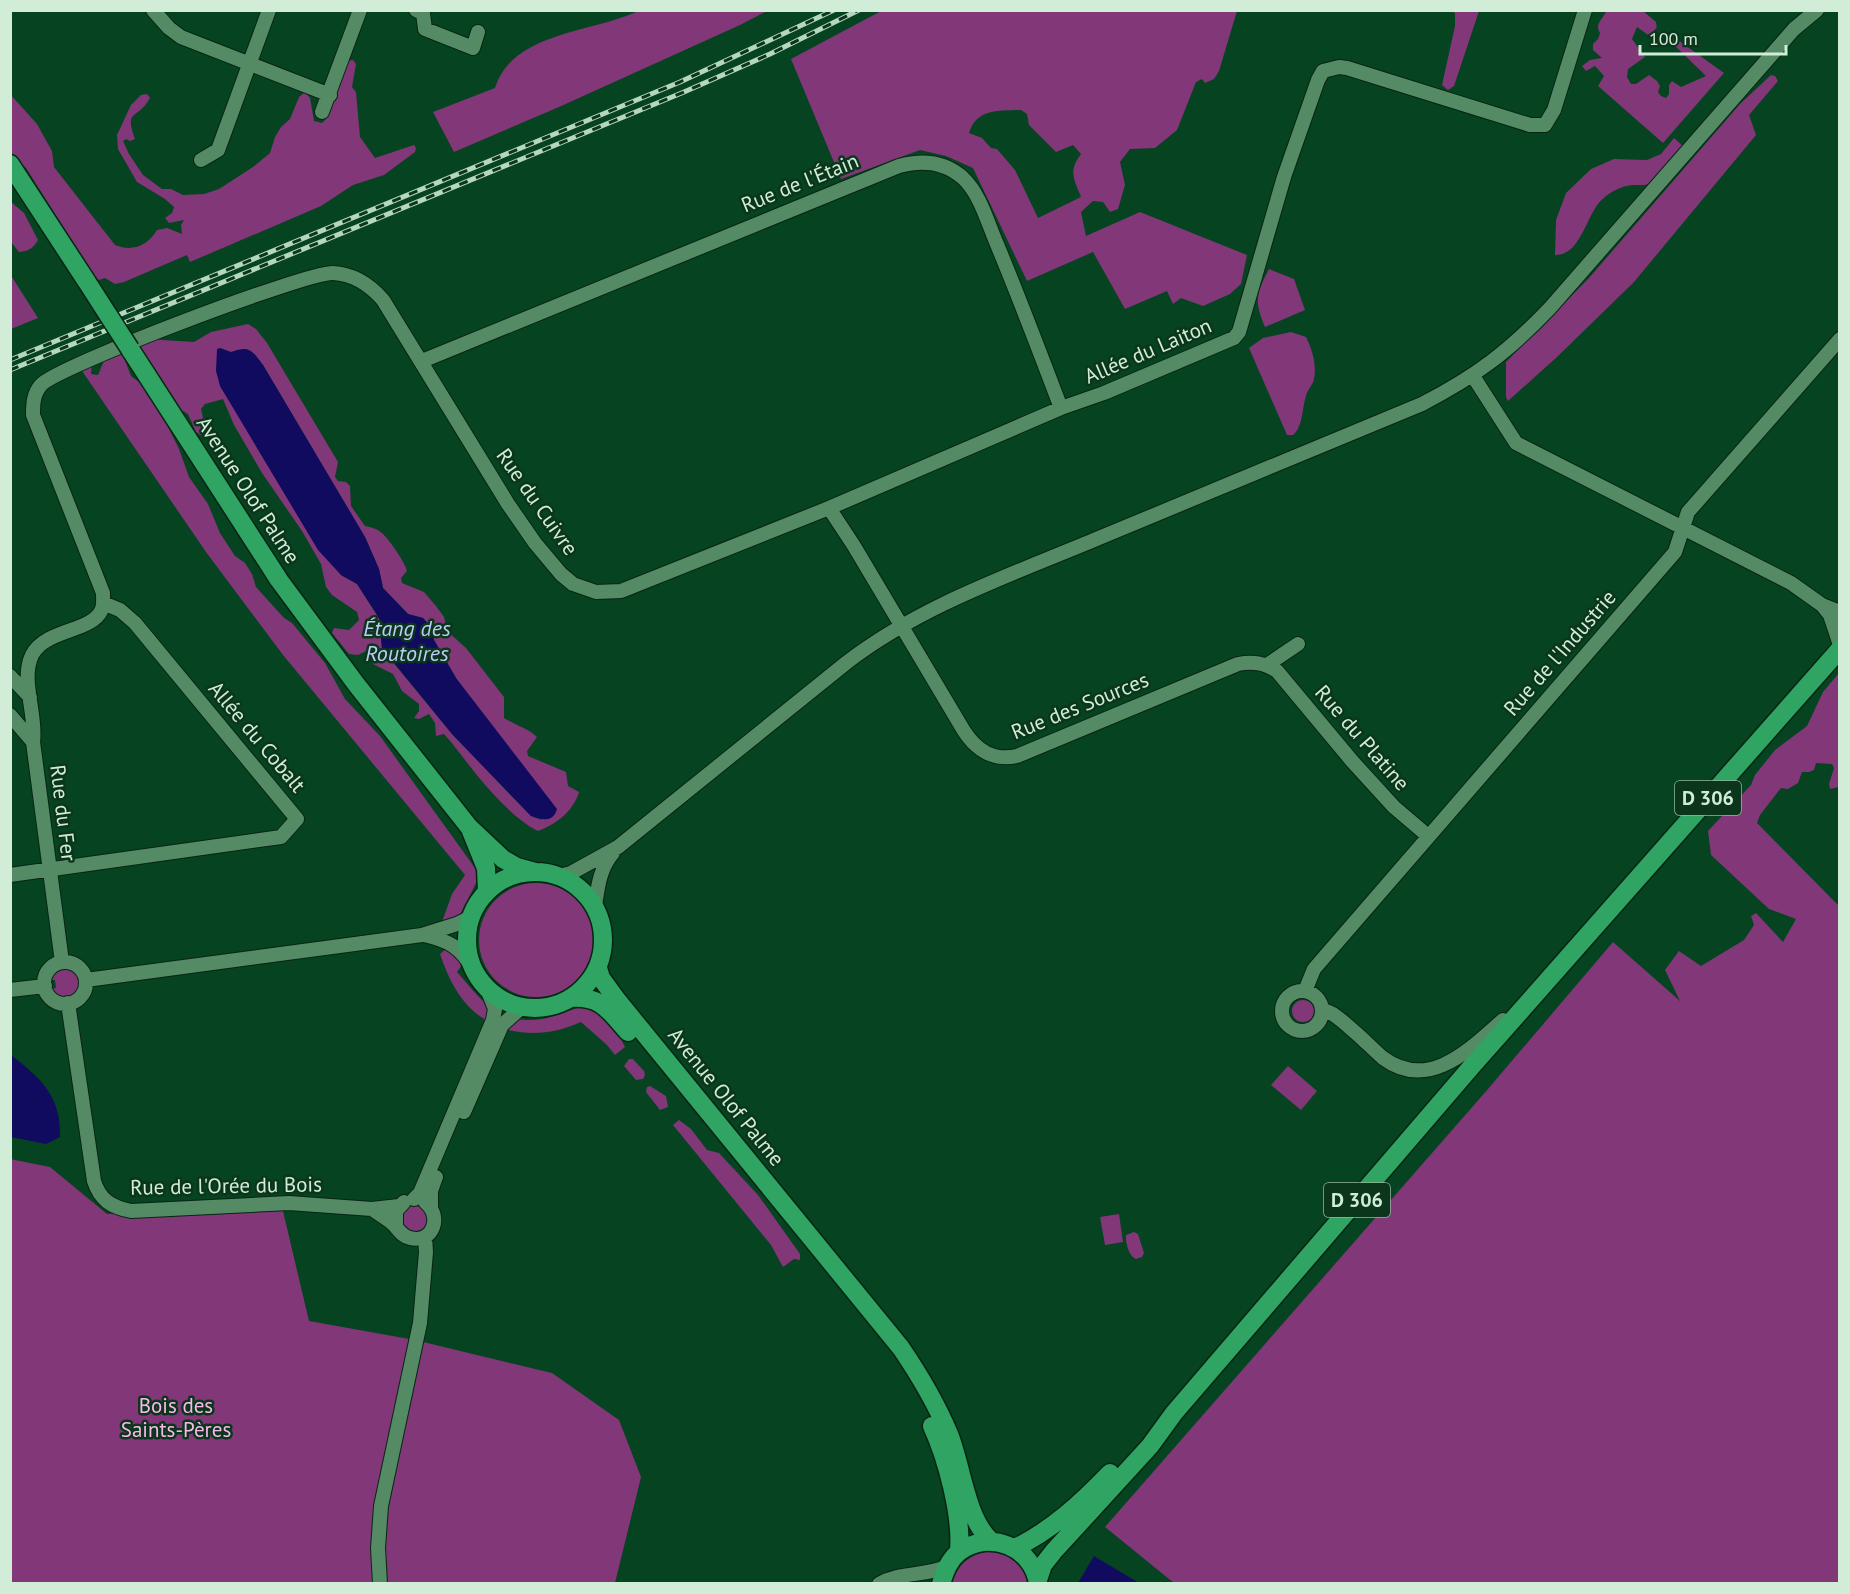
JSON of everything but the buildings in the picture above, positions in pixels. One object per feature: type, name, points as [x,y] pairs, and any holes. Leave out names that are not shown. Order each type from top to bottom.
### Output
[{"type":"main road","name":"Avenue Olof Palme","points":[[10,164],[285,588],[356,684],[470,826],[503,859],[517,867],[535,872]]},
{"type":"main road","name":"D 306","points":[[1038,1582],[1044,1565],[1054,1551],[1150,1446],[1174,1413],[1576,947],[1839,647]]},
{"type":"main road","name":"Avenue Olof Palme","points":[[470,826],[486,868],[487,892]]},
{"type":"main road","points":[[535,872],[559,876],[579,888],[595,906],[604,937],[603,953],[598,968],[587,985],[571,998],[552,1006],[532,1008],[509,1003],[487,988],[474,969],[467,943],[471,917],[487,892],[509,877],[535,872]]},
{"type":"main road","name":"Avenue Olof Palme","points":[[598,968],[605,985],[819,1256]]},
{"type":"main road","name":"Avenue Olof Palme","points":[[571,998],[594,1000],[606,1008],[819,1256]]},
{"type":"main road","points":[[819,1256],[901,1348],[929,1392],[950,1437],[976,1521],[991,1541]]},
{"type":"main road","points":[[819,1256],[898,1363],[930,1421],[943,1456],[961,1534],[959,1551],[944,1575]]},
{"type":"main road","name":"D 306","points":[[1016,1548],[1040,1535],[1067,1515],[1148,1433],[1174,1413]]},
{"type":"main road","points":[[959,1551],[973,1544],[991,1541],[1016,1548],[1034,1568],[1038,1582]]},
{"type":"street","points":[[153,10],[181,38],[330,94]]},
{"type":"street","points":[[201,160],[218,150],[269,10]]},
{"type":"street","points":[[322,112],[360,10]]},
{"type":"street","points":[[416,10],[423,13],[425,29],[473,48],[478,32]]},
{"type":"street","name":"Allée du Laiton","points":[[829,508],[1061,408],[1104,393],[1234,338],[1239,332],[1284,177],[1323,71],[1347,68],[1530,125],[1545,125],[1554,110],[1585,10]]},
{"type":"street","points":[[1794,29],[1804,10]]},
{"type":"street","points":[[559,876],[571,873],[618,847],[846,663],[934,607],[1422,404],[1473,376],[1512,346],[1550,308],[1794,29],[1817,10]]},
{"type":"street","name":"Rue de l'Étain","points":[[422,361],[899,166],[921,162],[934,163],[954,171],[973,190],[1061,408]]},
{"type":"street","name":"Rue du Cuivre","points":[[103,603],[100,581],[33,415],[33,401],[40,386],[51,377],[113,349],[246,298],[327,273],[355,278],[374,290],[383,300],[508,504],[535,543],[561,574],[573,584],[604,593],[630,588],[829,508]]},
{"type":"street","name":"Rue de l'Industrie","points":[[1305,991],[1314,969],[1675,552],[1688,512],[1839,339]]},
{"type":"street","points":[[1473,376],[1516,444],[1791,583],[1822,605],[1839,612]]},
{"type":"street","name":"Rue des Sources","points":[[829,508],[972,743],[986,754],[997,757],[1017,756],[1238,664],[1256,662],[1267,665]]},
{"type":"street","name":"Rue du Fer","points":[[62,963],[33,742],[28,668],[36,648],[42,642],[93,621],[101,613],[103,603]]},
{"type":"street","name":"Allée du Cobalt","points":[[48,869],[280,837],[297,819],[135,623],[120,610],[103,603]]},
{"type":"street","points":[[1822,605],[1830,615],[1839,647]]},
{"type":"street","points":[[1267,665],[1298,644]]},
{"type":"street","name":"Rue du Platine","points":[[1267,665],[1277,671],[1346,754],[1394,807],[1428,836]]},
{"type":"street","points":[[10,676],[30,697]]},
{"type":"street","points":[[10,715],[33,742]]},
{"type":"street","points":[[595,906],[599,876],[603,866],[618,847]]},
{"type":"street","points":[[10,874],[48,869]]},
{"type":"street","points":[[86,980],[422,935],[471,917]]},
{"type":"street","points":[[422,935],[450,943],[466,956],[474,969]]},
{"type":"street","points":[[68,962],[78,966],[86,980],[82,995],[68,1004],[53,999],[45,986],[49,970],[68,962]]},
{"type":"street","points":[[10,990],[45,986]]},
{"type":"street","points":[[396,1226],[395,1216],[399,1206],[414,1199],[420,1193],[493,1020],[495,1009],[487,988]]},
{"type":"street","points":[[1322,1010],[1340,1019],[1385,1059],[1413,1070],[1439,1068],[1466,1053],[1541,988]]},
{"type":"street","points":[[1296,991],[1314,994],[1320,1001],[1322,1010],[1316,1026],[1299,1031],[1291,1028],[1284,1021],[1281,1012],[1288,996],[1296,991]]},
{"type":"street","name":"Rue de l'Orée du Bois","points":[[68,1004],[94,1181],[101,1197],[109,1204],[131,1210],[289,1203],[372,1209],[399,1206]]},
{"type":"street","points":[[431,1207],[434,1183],[502,1024],[522,1007]]},
{"type":"street","points":[[372,1209],[396,1226],[405,1237],[418,1239],[425,1237],[434,1225],[434,1213],[426,1203],[414,1199]]},
{"type":"street","points":[[380,1584],[378,1548],[381,1506],[418,1336],[426,1252],[425,1237]]},
{"type":"street","points":[[879,1584],[891,1577],[916,1580],[937,1571],[944,1575]]},
{"type":"green space","points":[[642,10],[767,11],[559,107],[454,152],[433,112],[495,88],[502,72],[513,59],[543,41]]},
{"type":"green space","points":[[883,10],[1237,11],[1219,71],[1214,79],[1205,83],[1202,79],[1196,82],[1177,130],[1155,148],[1130,149],[1120,162],[1125,185],[1118,209],[1110,212],[1103,202],[1093,201],[1081,212],[1086,236],[1140,212],[1247,255],[1241,284],[1230,294],[1203,306],[1181,298],[1173,304],[1167,291],[1125,309],[1093,252],[1027,281],[973,168],[946,156],[920,150],[841,179],[791,59]],"holes":[[[1005,110],[1021,110],[1027,114],[1029,125],[1056,152],[1073,145],[1081,154],[1073,170],[1074,180],[1081,197],[1038,218],[1015,170],[997,149],[991,148],[982,138],[969,133],[977,119],[983,115]]]},
{"type":"green space","points":[[1451,11],[1479,11],[1454,86],[1448,90],[1442,85],[1455,26],[1455,13]]},
{"type":"green space","points":[[1606,11],[1643,11],[1656,22],[1657,30],[1651,37],[1637,27],[1632,39],[1645,57],[1628,69],[1627,77],[1631,84],[1636,84],[1649,75],[1660,86],[1658,92],[1666,98],[1672,81],[1681,87],[1706,76],[1671,42],[1675,38],[1724,73],[1663,143],[1598,86],[1604,76],[1595,66],[1586,71],[1582,66],[1590,60],[1602,58],[1593,50],[1593,44],[1598,39],[1600,33],[1598,24]]},
{"type":"green space","points":[[353,60],[356,64],[352,87],[356,92],[360,137],[375,158],[414,145],[415,152],[384,175],[353,185],[321,206],[190,262],[187,255],[124,282],[115,284],[105,278],[99,280],[89,274],[74,244],[26,168],[11,153],[10,94],[37,124],[52,151],[54,167],[115,245],[134,248],[144,244],[157,230],[167,228],[182,234],[181,225],[184,220],[169,223],[165,218],[172,213],[174,207],[137,182],[118,149],[117,135],[131,105],[141,95],[147,94],[150,98],[131,118],[135,139],[123,141],[129,154],[143,175],[162,189],[171,189],[183,195],[204,194],[219,189],[270,153],[275,137],[290,119],[299,97],[305,92],[310,98],[314,121],[322,123],[328,117],[346,61]]},
{"type":"green space","points":[[1771,75],[1775,76],[1778,81],[1749,115],[1756,135],[1634,282],[1508,401],[1506,362],[1589,278],[1740,104]]},
{"type":"green space","points":[[1674,138],[1684,147],[1661,175],[1648,184],[1629,185],[1605,197],[1598,204],[1581,236],[1570,250],[1555,255],[1556,220],[1566,193],[1591,169],[1614,159],[1647,160],[1661,154]]},
{"type":"green space","points":[[10,201],[24,213],[38,240],[28,250],[19,252],[11,242]]},
{"type":"green space","points":[[1269,269],[1294,279],[1305,310],[1265,327],[1259,310],[1258,298],[1261,285]]},
{"type":"green space","points":[[10,274],[38,318],[11,329],[10,329]]},
{"type":"green space","points":[[248,324],[256,329],[267,343],[338,462],[335,477],[338,481],[346,482],[350,486],[351,506],[365,526],[374,528],[383,534],[403,562],[407,571],[401,578],[402,583],[424,592],[436,606],[444,617],[447,631],[466,648],[504,697],[504,718],[537,737],[527,751],[528,756],[566,772],[568,786],[579,792],[573,806],[557,821],[538,831],[517,817],[487,787],[444,734],[436,736],[435,723],[429,714],[419,719],[414,718],[419,711],[419,704],[402,691],[393,674],[373,664],[366,651],[358,655],[349,654],[332,633],[334,628],[349,630],[359,620],[357,612],[332,595],[326,587],[321,564],[302,531],[262,473],[234,425],[223,399],[205,404],[201,409],[206,431],[202,436],[196,432],[188,414],[178,408],[133,345],[147,339],[194,342],[211,332]],"holes":[[[220,348],[263,365],[365,537],[379,569],[383,588],[408,614],[423,618],[431,627],[434,640],[542,820],[531,816],[452,734],[382,649],[379,618],[357,584],[341,575],[220,386]]]},
{"type":"green space","points":[[1291,332],[1306,337],[1313,357],[1315,374],[1307,394],[1299,427],[1293,435],[1287,435],[1249,348],[1263,338]]},
{"type":"green space","points":[[121,350],[131,376],[152,395],[179,449],[189,477],[208,504],[220,533],[235,556],[245,563],[252,574],[256,587],[284,618],[292,623],[325,663],[345,699],[380,736],[480,875],[457,921],[442,922],[452,894],[465,875],[283,655],[206,552],[80,368],[92,363],[91,374],[98,375],[106,356]]},
{"type":"green space","points":[[1839,673],[1839,787],[1830,789],[1829,784],[1834,768],[1832,764],[1816,763],[1814,770],[1802,772],[1798,783],[1788,789],[1781,788],[1760,815],[1757,823],[1839,906],[1839,1583],[1174,1583],[1105,1527],[1488,1089],[1613,942],[1680,1001],[1665,970],[1679,951],[1701,966],[1744,940],[1754,925],[1751,916],[1756,913],[1783,942],[1796,919],[1769,909],[1711,855],[1708,831],[1751,785],[1755,775],[1775,750],[1807,726],[1823,692]]},
{"type":"green space","points":[[536,883],[558,888],[576,900],[588,918],[593,940],[588,962],[576,980],[558,992],[536,997],[514,992],[496,980],[484,962],[479,940],[484,918],[496,900],[514,888]]},
{"type":"green space","points":[[447,948],[459,959],[461,966],[457,972],[488,1005],[490,1022],[472,1010],[458,993],[440,954]]},
{"type":"green space","points":[[63,968],[72,971],[78,977],[79,985],[72,996],[59,996],[51,989],[56,988],[55,980],[50,980],[54,972]]},
{"type":"green space","points":[[1303,1000],[1311,1003],[1314,1011],[1311,1019],[1303,1022],[1295,1019],[1292,1011],[1295,1003]]},
{"type":"green space","points":[[591,1004],[613,1024],[625,1047],[615,1055],[581,1022],[563,1029],[545,1032],[527,1033],[508,1030],[507,1026],[515,1019],[536,1020]]},
{"type":"green space","points":[[629,1059],[633,1059],[644,1071],[643,1079],[636,1080],[624,1066]]},
{"type":"green space","points":[[1288,1066],[1317,1091],[1301,1110],[1271,1085]]},
{"type":"green space","points":[[650,1086],[666,1096],[668,1107],[660,1110],[646,1092],[647,1087]]},
{"type":"green space","points":[[679,1120],[691,1129],[707,1150],[719,1153],[758,1195],[800,1254],[800,1260],[794,1259],[783,1267],[771,1245],[673,1125]]},
{"type":"green space","name":"Bois des Saints-Pères","points":[[10,1159],[50,1167],[107,1214],[282,1207],[309,1321],[415,1340],[552,1373],[619,1420],[641,1477],[615,1583],[11,1583]]},
{"type":"green space","points":[[415,1205],[424,1209],[428,1218],[424,1227],[415,1231],[406,1227],[402,1218],[406,1209]]},
{"type":"green space","points":[[1119,1214],[1123,1242],[1105,1245],[1100,1217]]},
{"type":"green space","points":[[1134,1232],[1138,1234],[1144,1253],[1142,1257],[1136,1259],[1129,1252],[1126,1238],[1126,1235]]},
{"type":"green space","points":[[995,1551],[1016,1558],[1032,1584],[952,1584],[958,1570],[967,1560],[980,1553]]},
{"type":"water","name":"Étang des Routoires","points":[[217,349],[231,352],[242,349],[250,350],[263,365],[365,537],[379,569],[383,588],[408,614],[423,618],[431,627],[434,640],[456,678],[557,809],[553,817],[543,819],[531,816],[452,734],[382,648],[379,618],[357,584],[341,575],[318,550],[220,386],[216,371]]},
{"type":"water","points":[[10,1054],[40,1080],[53,1099],[57,1110],[60,1137],[46,1144],[11,1137]]},
{"type":"water","points":[[1094,1556],[1139,1583],[1078,1583]]},
{"type":"railway","points":[[10,360],[680,82],[834,10]]},
{"type":"railway","points":[[10,370],[684,92],[770,54],[859,10]]}]
